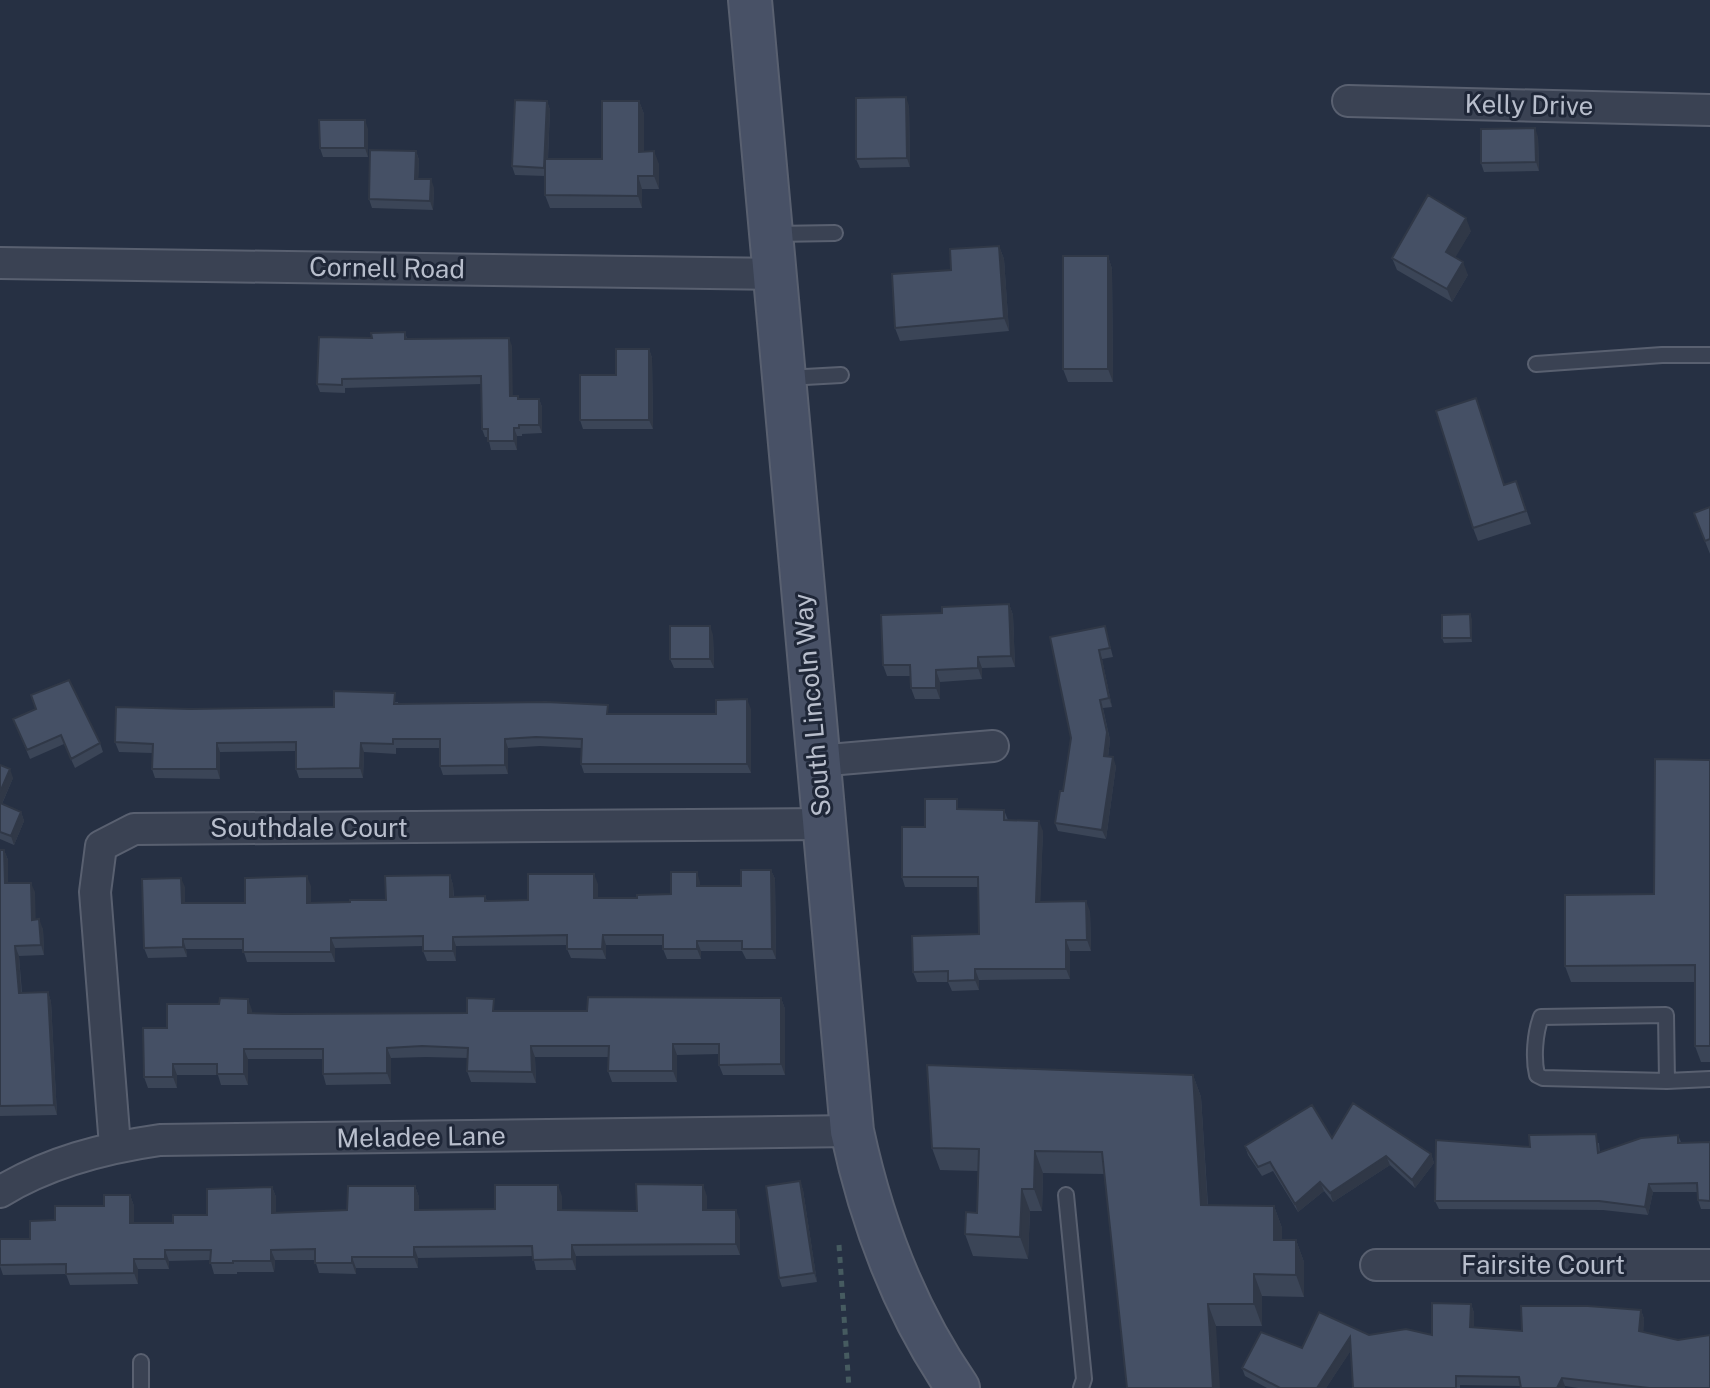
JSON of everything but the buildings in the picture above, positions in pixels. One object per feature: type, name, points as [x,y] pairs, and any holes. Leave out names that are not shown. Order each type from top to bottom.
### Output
[{"type":"main road","name":"South Lincoln Way","points":[[750,0],[852,1131],[862,1179],[882,1243],[908,1305],[940,1363],[958,1388]]},
{"type":"street","name":"Kelly Drive","points":[[1348,101],[1710,110]]},
{"type":"street","name":"Cornell Road","points":[[0,263],[772,254]]},
{"type":"street","points":[[817,761],[993,746]]},
{"type":"street","name":"Southdale Court","points":[[115,1146],[95,892],[101,846],[134,829],[823,824]]},
{"type":"street","name":"Meladee Lane","points":[[0,1192],[60,1162],[115,1146],[160,1140],[852,1131]]},
{"type":"street","name":"Fairsite Court","points":[[1376,1265],[1710,1265]]},
{"type":"lane","points":[[772,254],[835,233]]},
{"type":"lane","points":[[1536,364],[1662,355],[1710,355]]},
{"type":"lane","points":[[783,378],[841,375]]},
{"type":"lane","points":[[1667,1081],[1666,1015],[1541,1017],[1537,1075],[1543,1078],[1667,1081],[1710,1079]]},
{"type":"lane","points":[[1066,1195],[1084,1379],[1081,1388]]},
{"type":"lane","points":[[141,1362],[141,1388]]},
{"type":"path","points":[[839,1245],[849,1388]]}]
